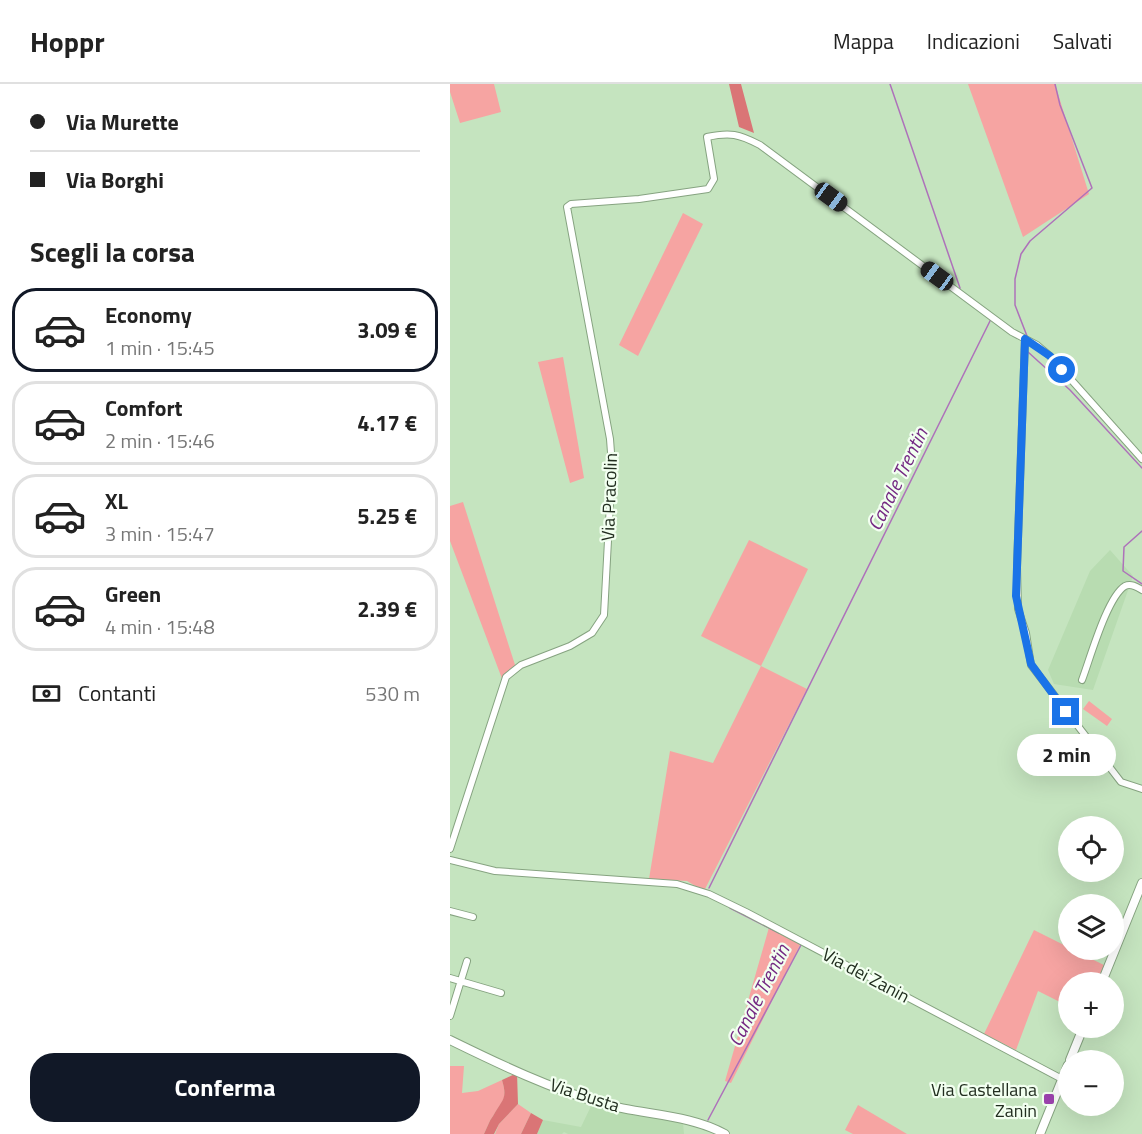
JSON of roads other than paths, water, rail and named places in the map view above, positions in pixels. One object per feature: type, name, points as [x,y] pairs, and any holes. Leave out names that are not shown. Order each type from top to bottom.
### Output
[{"type":"street","name":"Via Pracolin","points":[[450,849],[506,677],[521,665],[570,646],[592,633],[604,615],[612,466],[610,439],[567,207],[571,204],[639,199],[708,189],[714,179],[707,137],[725,133],[742,135],[760,145],[1012,332],[1025,339]]},
{"type":"street","points":[[1025,339],[1050,356],[1142,459]]},
{"type":"street","points":[[1025,339],[1016,596],[1031,664],[1121,782],[1142,789]]},
{"type":"street","points":[[1082,680],[1111,601],[1125,586],[1133,585],[1142,590]]},
{"type":"street","name":"Via dei Zanin","points":[[450,860],[495,871],[637,880],[694,888],[747,912],[1058,1077]]},
{"type":"street","points":[[1106,972],[1142,883]]},
{"type":"street","points":[[450,911],[473,917]]},
{"type":"street","points":[[450,1016],[466,961]]},
{"type":"street","points":[[450,978],[501,993]]},
{"type":"street","name":"Via Busta","points":[[450,1040],[478,1054],[605,1104],[704,1125],[725,1134]]},
{"type":"street","points":[[1040,1134],[1058,1089]]},
{"type":"waterway","name":"Canale Trentin","points":[[890,84],[959,290]]},
{"type":"waterway","points":[[1027,336],[1015,305],[1015,279],[1021,254],[1030,241],[1092,188],[1060,105],[1055,84]]},
{"type":"waterway","name":"Canale Trentin","points":[[709,888],[991,319]]},
{"type":"waterway","points":[[1028,352],[1070,390],[1142,468]]},
{"type":"waterway","points":[[1142,531],[1124,547],[1123,571],[1142,584]]},
{"type":"waterway","name":"Canale Trentin","points":[[730,908],[779,933]]},
{"type":"waterway","name":"Canale Trentin","points":[[708,1120],[801,945]]},
{"type":"place","name":"Via Castellana Zanin","points":[[1049,1099]]}]
